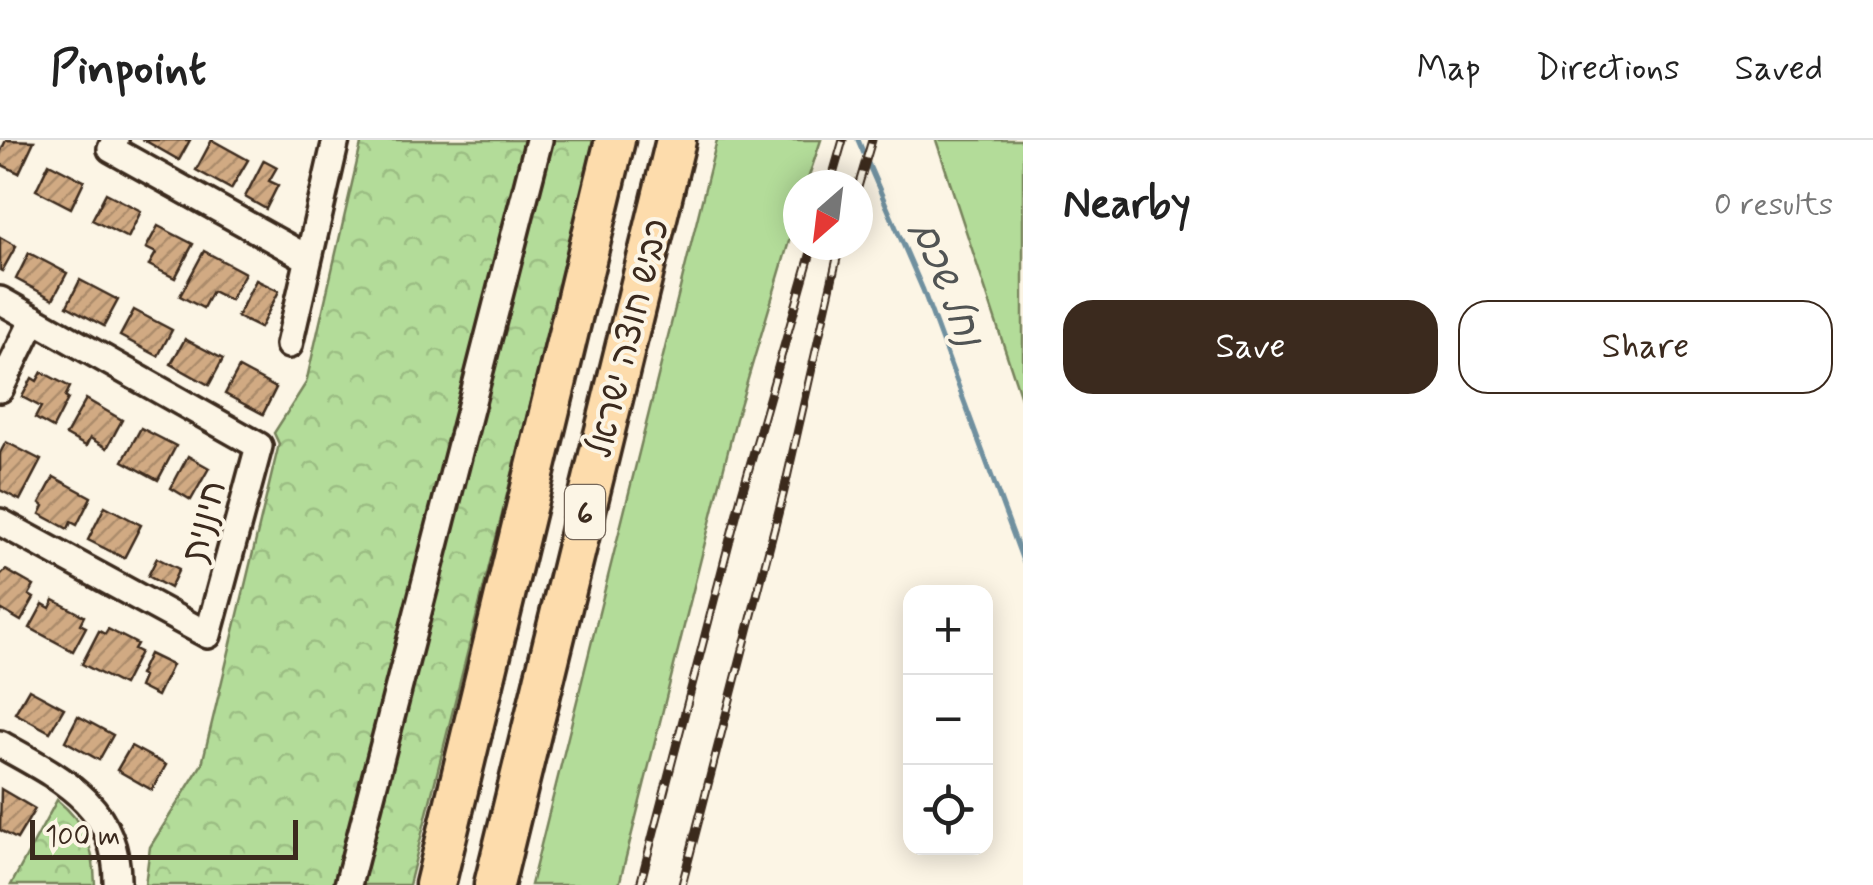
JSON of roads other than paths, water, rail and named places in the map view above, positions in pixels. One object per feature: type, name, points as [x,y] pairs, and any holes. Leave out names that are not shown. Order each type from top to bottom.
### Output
[{"type":"highway","name":"כביש חוצה ישראל","points":[[435,885],[614,140]]},
{"type":"highway","name":"כביש חוצה ישראל","points":[[494,885],[676,140]]},
{"type":"street","points":[[115,140],[111,149],[307,258]]},
{"type":"street","points":[[289,345],[336,140]]},
{"type":"street","points":[[348,885],[539,140]]},
{"type":"street","name":"חיננית","points":[[0,300],[260,446],[208,636],[0,522]]},
{"type":"street","points":[[0,390],[34,320]]},
{"type":"street","points":[[0,744],[64,781],[104,822],[114,845],[117,885]]},
{"type":"waterway","name":"נחל שכם","points":[[858,140],[923,290],[1023,561]]},
{"type":"railway","points":[[834,170],[843,140]]},
{"type":"railway","points":[[863,170],[872,140]]},
{"type":"railway","points":[[640,885],[742,493],[809,260]]},
{"type":"railway","points":[[682,885],[784,491],[837,260]]}]
